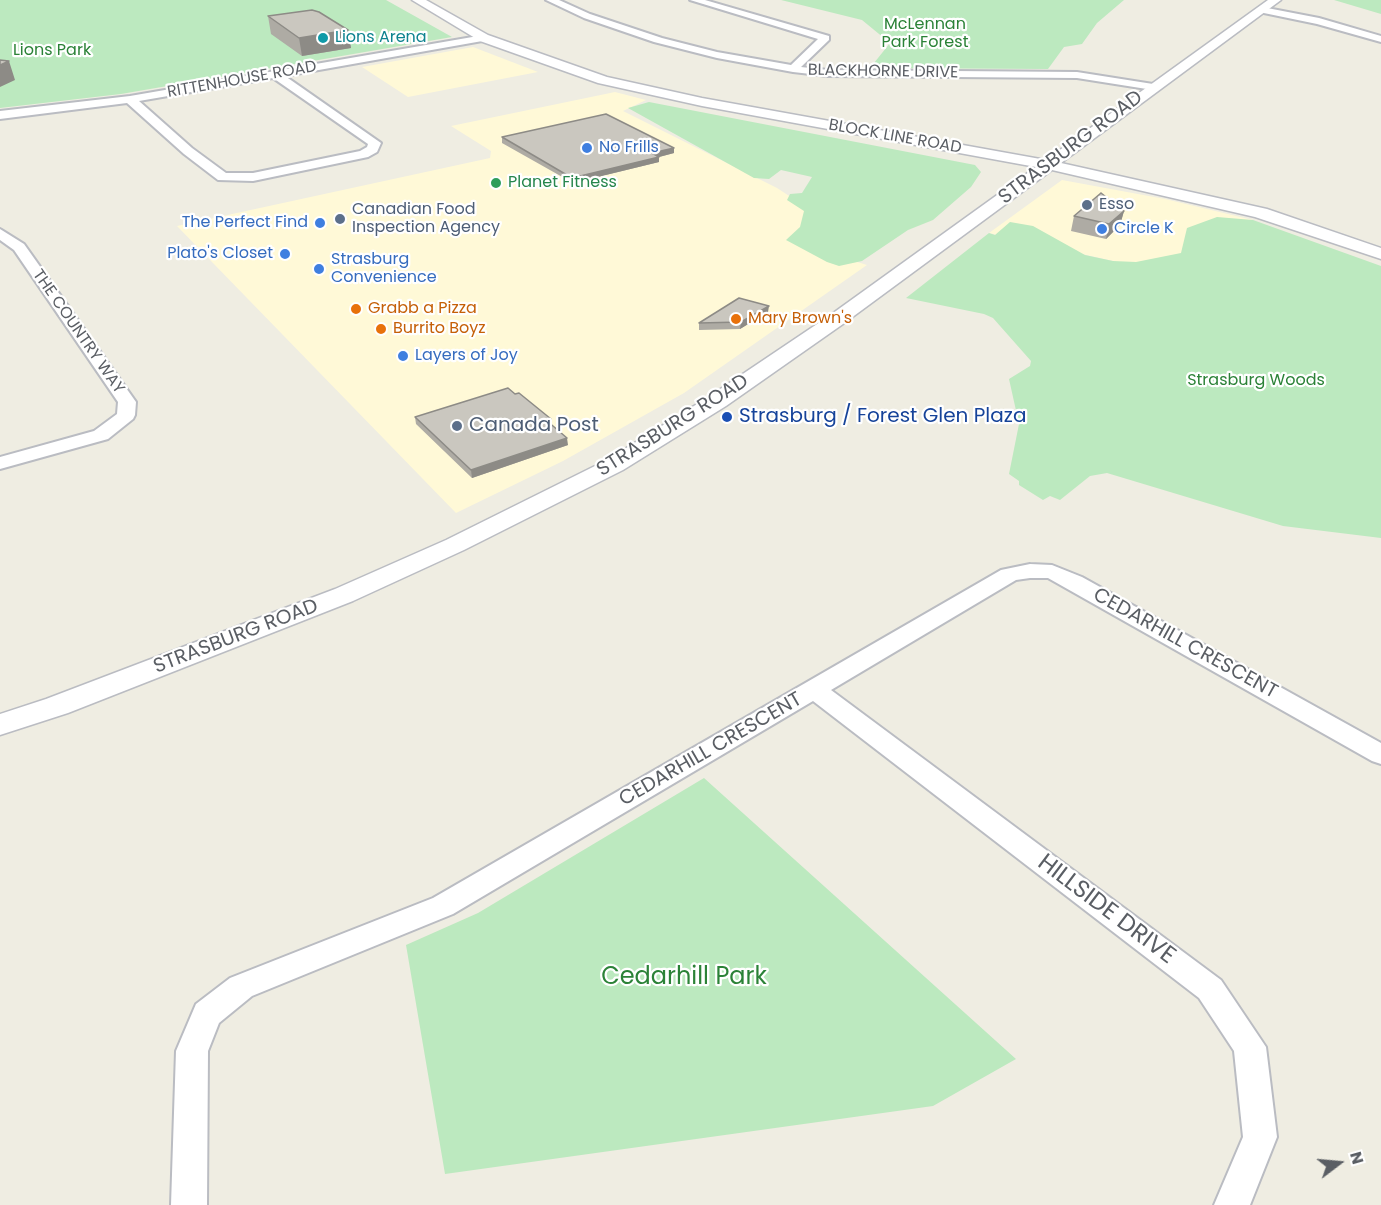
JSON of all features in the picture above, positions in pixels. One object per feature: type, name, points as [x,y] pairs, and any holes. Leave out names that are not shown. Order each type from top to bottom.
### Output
[{"type":"street","name":"BLOCK LINE ROAD","points":[[418,0],[484,38],[603,80],[648,91],[1049,165],[1154,187],[1261,213],[1381,254]]},
{"type":"street","name":"BLACKHORNE DRIVE","points":[[551,0],[587,16],[657,40],[735,59],[793,69],[828,73],[1077,75],[1153,87]]},
{"type":"street","points":[[695,0],[825,38],[793,69]]},
{"type":"street","name":"STRASBURG ROAD","points":[[0,725],[57,706],[344,595],[455,545],[615,465],[748,381],[1275,0]]},
{"type":"street","points":[[1262,10],[1318,21],[1381,39]]},
{"type":"street","name":"RITTENHOUSE ROAD","points":[[0,116],[130,99],[484,38]]},
{"type":"street","points":[[130,99],[188,152],[223,177],[254,177],[364,154],[373,149],[375,144],[369,139],[275,74]]},
{"type":"street","name":"THE COUNTRY WAY","points":[[0,233],[19,247],[127,402],[126,415],[101,435],[0,463]]},
{"type":"street","name":"CEDARHILL CRESCENT","points":[[189,1205],[192,1051],[207,1014],[241,987],[443,906],[1009,575],[1030,571],[1052,572],[1074,582],[1381,755]]},
{"type":"street","name":"HILLSIDE DRIVE","points":[[815,690],[1210,989],[1250,1047],[1260,1137],[1232,1205]]},
{"type":"shaded area","points":[[473,47],[538,72],[408,97],[362,67]]},
{"type":"shaded area","points":[[615,92],[646,100],[623,111],[777,188],[823,218],[793,242],[867,265],[684,393],[563,461],[456,513],[177,226],[490,158],[491,151],[451,126]]},
{"type":"shaded area","points":[[1062,180],[1165,199],[1253,220],[1184,277],[989,233]]},
{"type":"green space","name":"Lions Park","points":[[0,0],[386,0],[452,37],[121,94],[0,108]]},
{"type":"green space","name":"McLennan Park Forest","points":[[781,0],[1124,0],[1097,23],[1082,44],[1064,47],[1048,69],[870,68],[890,43],[862,20]]},
{"type":"green space","points":[[1334,0],[1381,0],[1381,14]]},
{"type":"green space","points":[[649,102],[975,165],[981,172],[971,187],[933,220],[908,230],[862,261],[839,266],[786,240],[800,227],[804,211],[787,200],[790,194],[802,193],[812,177],[781,170],[769,179],[754,178],[628,108]]},
{"type":"green space","name":"Strasburg Woods","points":[[1217,217],[1253,220],[1381,266],[1381,538],[1283,526],[1107,473],[1090,476],[1060,500],[1050,496],[1043,500],[1019,485],[1019,481],[1009,474],[1019,424],[1009,379],[1030,366],[1031,361],[993,318],[984,314],[906,298],[989,233],[995,235],[1010,222],[1033,226],[1085,255],[1113,261],[1136,262],[1181,253],[1187,228]]},
{"type":"green space","name":"Cedarhill Park","points":[[704,778],[1016,1059],[933,1106],[445,1174],[406,945],[478,913]]},
{"type":"building","points":[[312,10],[348,30],[299,38],[268,16]]},
{"type":"building","name":"No Frills","points":[[606,114],[674,148],[652,153],[659,157],[572,178],[502,137]]},
{"type":"building","points":[[1101,193],[1124,211],[1109,224],[1074,216]]},
{"type":"building","points":[[739,298],[769,306],[741,322],[699,323]]},
{"type":"building","points":[[508,388],[515,394],[519,393],[551,419],[546,420],[567,438],[471,470],[415,417]]},
{"type":"place","name":"Lions Arena","points":[[323,38]]},
{"type":"place","name":"No Frills","points":[[587,148]]},
{"type":"place","name":"Planet Fitness","points":[[496,183]]},
{"type":"place","name":"Esso","points":[[1087,205]]},
{"type":"place","name":"Canadian Food Inspection Agency","points":[[340,219]]},
{"type":"place","name":"The Perfect Find","points":[[320,223]]},
{"type":"place","name":"Circle K","points":[[1102,229]]},
{"type":"place","name":"Plato's Closet","points":[[285,254]]},
{"type":"place","name":"Strasburg Convenience","points":[[319,269]]},
{"type":"place","name":"Grabb a Pizza","points":[[356,309]]},
{"type":"place","name":"Mary Brown's","points":[[736,319]]},
{"type":"place","name":"Burrito Boyz","points":[[381,329]]},
{"type":"place","name":"Layers of Joy","points":[[403,356]]},
{"type":"place","name":"Strasburg / Forest Glen Plaza","points":[[727,417]]},
{"type":"place","name":"Canada Post","points":[[457,426]]}]
